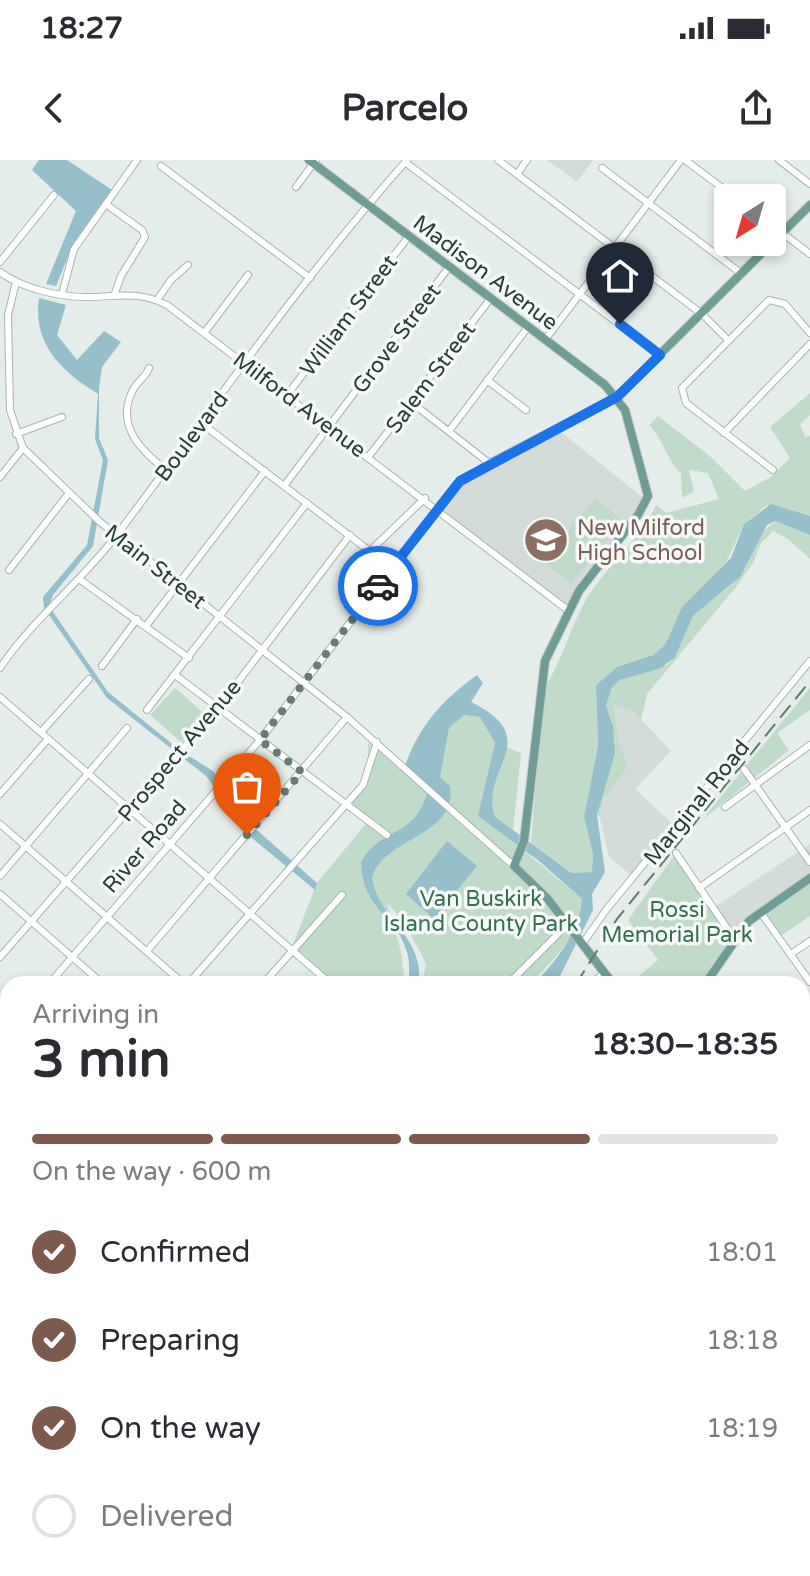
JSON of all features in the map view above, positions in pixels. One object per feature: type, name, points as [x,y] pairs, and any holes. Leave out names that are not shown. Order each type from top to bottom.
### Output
[{"type":"main road","name":"Madison Avenue","points":[[313,161],[617,397]]},
{"type":"main road","name":"River Road","points":[[786,229],[810,205]]},
{"type":"main road","name":"River Road","points":[[617,397],[760,256]]},
{"type":"main road","points":[[607,976],[568,924],[514,866],[524,837],[541,672],[588,577],[638,515],[648,496],[625,410],[617,397]]},
{"type":"main road","points":[[711,976],[749,921],[810,878]]},
{"type":"street","points":[[62,294],[74,249],[137,160]]},
{"type":"street","points":[[498,160],[702,314],[728,340]]},
{"type":"street","points":[[517,174],[527,160]]},
{"type":"street","points":[[545,340],[683,160],[716,184]]},
{"type":"street","points":[[779,160],[810,184]]},
{"type":"street","points":[[296,187],[313,161]]},
{"type":"street","points":[[406,161],[660,355]]},
{"type":"street","name":"Boulevard","points":[[0,668],[21,638],[53,608],[116,536],[310,278],[406,161]]},
{"type":"street","points":[[161,166],[310,278]]},
{"type":"street","points":[[602,168],[742,274]]},
{"type":"street","points":[[0,262],[54,195]]},
{"type":"street","points":[[107,205],[142,230],[145,237],[121,276],[115,293]]},
{"type":"street","name":"William Street","points":[[287,395],[409,236]]},
{"type":"street","points":[[786,236],[810,254]]},
{"type":"street","points":[[157,300],[171,280],[188,265]]},
{"type":"street","name":"Grove Street","points":[[284,486],[449,267]]},
{"type":"street","name":"Milford Avenue","points":[[0,272],[16,282],[62,294],[85,297],[115,293],[157,300],[205,332],[425,498],[436,510],[569,611]]},
{"type":"street","points":[[205,332],[248,275]]},
{"type":"street","name":"Main Street","points":[[16,282],[9,304],[10,410],[23,448],[116,536],[179,582],[347,717],[514,866]]},
{"type":"street","name":"Salem Street","points":[[369,456],[491,298]]},
{"type":"street","points":[[773,470],[682,396],[684,384],[771,300],[785,304],[810,333]]},
{"type":"street","points":[[449,431],[528,327]]},
{"type":"street","points":[[0,337],[9,342]]},
{"type":"street","points":[[724,433],[810,344]]},
{"type":"street","points":[[149,368],[132,394],[129,426],[141,451],[166,470]]},
{"type":"street","points":[[487,380],[526,410]]},
{"type":"street","name":"River Road","points":[[56,976],[260,740],[460,481],[617,397]]},
{"type":"street","points":[[411,402],[489,463]]},
{"type":"street","points":[[0,404],[10,410]]},
{"type":"street","points":[[16,434],[62,417]]},
{"type":"street","points":[[201,423],[392,568]]},
{"type":"street","points":[[0,477],[23,448]]},
{"type":"street","points":[[146,626],[265,471]]},
{"type":"street","points":[[9,570],[69,493]]},
{"type":"street","points":[[370,551],[425,498]]},
{"type":"street","points":[[147,710],[307,503]]},
{"type":"street","name":"Prospect Avenue","points":[[0,957],[218,708],[350,535]]},
{"type":"street","points":[[79,579],[189,658]]},
{"type":"street","points":[[102,666],[137,619]]},
{"type":"street","name":"Marginal Road","points":[[583,943],[606,910],[810,661]]},
{"type":"street","points":[[175,675],[387,835]]},
{"type":"street","points":[[41,732],[89,679]]},
{"type":"street","points":[[0,697],[322,976]]},
{"type":"street","points":[[147,951],[347,717]]},
{"type":"street","points":[[0,876],[127,728]]},
{"type":"street","points":[[0,794],[48,739]]},
{"type":"street","points":[[193,976],[367,779],[372,751],[377,742]]},
{"type":"street","points":[[725,807],[810,745]]},
{"type":"street","points":[[744,769],[810,862]]},
{"type":"street","points":[[699,888],[810,810]]},
{"type":"street","points":[[0,824],[177,976]]},
{"type":"street","points":[[676,853],[735,940]]},
{"type":"street","points":[[0,894],[94,976]]},
{"type":"street","points":[[270,976],[342,895]]},
{"type":"street","points":[[761,913],[806,976]]},
{"type":"street","points":[[516,976],[568,924]]},
{"type":"street","points":[[791,954],[810,941]]},
{"type":"street","points":[[601,976],[605,973]]},
{"type":"shaded area","points":[[547,160],[593,160],[577,182]]},
{"type":"shaded area","name":"New Milford High School","points":[[556,428],[646,500],[569,611],[436,510],[454,487]]},
{"type":"shaded area","points":[[614,703],[634,712],[671,751],[635,789],[674,825],[632,876],[609,857],[600,817],[603,799],[628,767],[618,739]]},
{"type":"shaded area","points":[[810,844],[810,878],[769,906],[735,940],[713,908]]},
{"type":"green space","points":[[810,393],[810,415],[800,424],[805,437],[810,436],[810,516],[767,505],[744,524],[724,567],[682,607],[665,645],[653,655],[617,667],[596,685],[598,746],[584,817],[593,854],[592,872],[573,873],[531,843],[543,688],[554,672],[589,595],[642,529],[656,505],[666,513],[719,499],[708,473],[689,470],[694,491],[682,498],[681,473],[649,425],[658,416],[711,457],[745,491],[771,477],[790,458],[770,427]]},
{"type":"green space","points":[[595,498],[623,521],[571,584],[543,561]]},
{"type":"green space","points":[[775,521],[810,535],[810,559],[788,539],[773,531],[761,543],[753,563],[736,587],[647,694],[641,720],[634,712],[614,704],[618,739],[628,767],[603,799],[600,817],[597,815],[615,741],[606,706],[612,687],[620,680],[669,664],[693,616],[735,582],[761,534]]},
{"type":"green space","points":[[175,688],[206,715],[181,742],[150,715]]},
{"type":"green space","points":[[810,688],[810,710],[777,733],[789,750],[702,820]]},
{"type":"green space","name":"Van Buskirk Island County Park","points":[[464,715],[480,717],[495,743],[521,753],[512,841],[582,899],[578,923],[557,956],[538,976],[424,976],[426,964],[405,923],[387,903],[401,951],[404,976],[318,976],[290,952],[317,883],[368,821],[348,805],[368,778],[368,743],[405,766],[439,778],[449,727]]},
{"type":"green space","name":"Rossi Memorial Park","points":[[676,853],[735,940],[710,976],[639,976],[658,960],[628,920]]},
{"type":"green space","points":[[810,878],[810,916],[779,937],[761,913]]},
{"type":"water","points":[[39,160],[67,160],[112,190],[74,242],[56,286],[46,284],[76,211],[32,170]]},
{"type":"water","points":[[39,298],[66,305],[57,335],[77,360],[104,331],[121,342],[102,367],[99,388],[99,438],[108,460],[93,546],[53,595],[49,606],[108,692],[181,751],[213,771],[249,823],[317,883],[315,890],[252,838],[206,776],[107,698],[44,608],[43,597],[87,545],[103,460],[95,439],[98,394],[73,376],[52,355],[40,329]]},
{"type":"water","points":[[771,504],[810,516],[810,535],[775,521],[767,525],[740,577],[693,616],[675,657],[661,668],[620,680],[612,687],[606,706],[613,726],[615,753],[597,815],[605,872],[592,894],[593,910],[560,976],[541,976],[572,934],[582,899],[539,861],[478,816],[495,743],[480,717],[464,715],[449,728],[440,777],[450,786],[449,803],[443,816],[432,827],[390,854],[379,864],[372,878],[376,893],[415,952],[419,976],[409,976],[409,960],[402,939],[367,892],[361,862],[369,850],[408,824],[423,803],[429,786],[405,766],[425,726],[453,694],[477,675],[483,683],[471,702],[493,716],[504,729],[508,742],[492,800],[495,817],[572,873],[592,872],[593,854],[584,817],[598,746],[596,685],[617,667],[653,655],[665,645],[682,607],[731,558],[744,524]]},
{"type":"water","points":[[447,841],[477,866],[434,919],[406,894]]},
{"type":"railway","points":[[581,976],[617,919],[810,681]]},
{"type":"way so far","points":[[247,835],[302,772],[260,740],[378,586]]},
{"type":"place","name":"New Milford High School","points":[[546,540]]},
{"type":"route","points":[[378,586],[446,495],[460,481],[617,397],[660,355],[620,324]]}]
